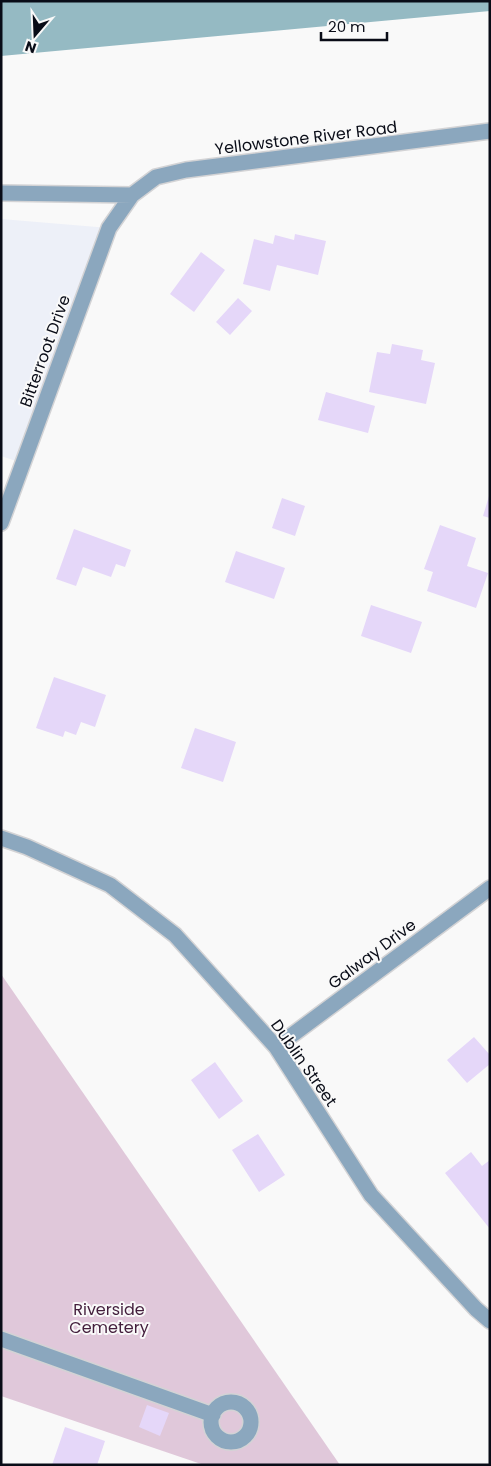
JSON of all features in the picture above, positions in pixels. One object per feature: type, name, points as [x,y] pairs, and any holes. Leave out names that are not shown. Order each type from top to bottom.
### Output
[{"type":"street","name":"Yellowstone River Road","points":[[132,195],[156,177],[186,170],[490,131]]},
{"type":"street","points":[[1,193],[132,195]]},
{"type":"street","name":"Bitterroot Drive","points":[[1,523],[109,228],[132,195]]},
{"type":"street","name":"Dublin Street","points":[[1,838],[27,847],[110,886],[176,935],[276,1047],[371,1194],[476,1309],[490,1321]]},
{"type":"street","name":"Galway Drive","points":[[276,1047],[490,888]]},
{"type":"street","points":[[1,1339],[213,1415]]},
{"type":"shaded area","points":[[1,219],[109,228],[22,463],[1,456]]},
{"type":"green space","name":"Riverside Cemetery","points":[[1,974],[340,1465],[204,1465],[1,1396]]},
{"type":"water","points":[[1,1],[490,1],[490,11],[1,56]]},
{"type":"building","points":[[295,234],[326,241],[318,275],[277,265],[270,291],[243,284],[254,239],[273,244],[275,235],[294,240]]},
{"type":"building","points":[[201,252],[225,270],[194,312],[170,294]]},
{"type":"building","points":[[238,298],[252,311],[230,335],[216,322]]},
{"type":"building","points":[[392,344],[423,350],[421,360],[435,363],[426,404],[369,392],[377,352],[390,354]]},
{"type":"building","points":[[326,392],[375,406],[368,433],[318,420]]},
{"type":"building","points":[[490,496],[490,518],[483,516]]},
{"type":"building","points":[[282,498],[305,506],[295,536],[272,528]]},
{"type":"building","points":[[440,525],[476,538],[467,566],[488,573],[476,608],[427,591],[433,572],[424,569]]},
{"type":"building","points":[[74,529],[131,550],[125,567],[116,564],[111,577],[83,567],[76,586],[56,579]]},
{"type":"building","points":[[236,551],[285,568],[274,599],[225,582]]},
{"type":"building","points":[[371,605],[422,622],[411,653],[361,636]]},
{"type":"building","points":[[54,677],[106,695],[95,727],[81,722],[76,735],[65,731],[63,737],[36,728]]},
{"type":"building","points":[[195,728],[236,742],[223,782],[181,768]]},
{"type":"building","points":[[474,1037],[490,1055],[490,1064],[467,1083],[447,1060]]},
{"type":"building","points":[[215,1062],[243,1101],[219,1119],[191,1080]]},
{"type":"building","points":[[258,1134],[285,1175],[259,1192],[232,1150]]},
{"type":"building","points":[[471,1152],[482,1166],[490,1160],[490,1229],[445,1173]]},
{"type":"building","points":[[147,1405],[169,1413],[160,1436],[139,1427]]},
{"type":"building","points":[[65,1427],[105,1441],[97,1465],[52,1465]]}]
